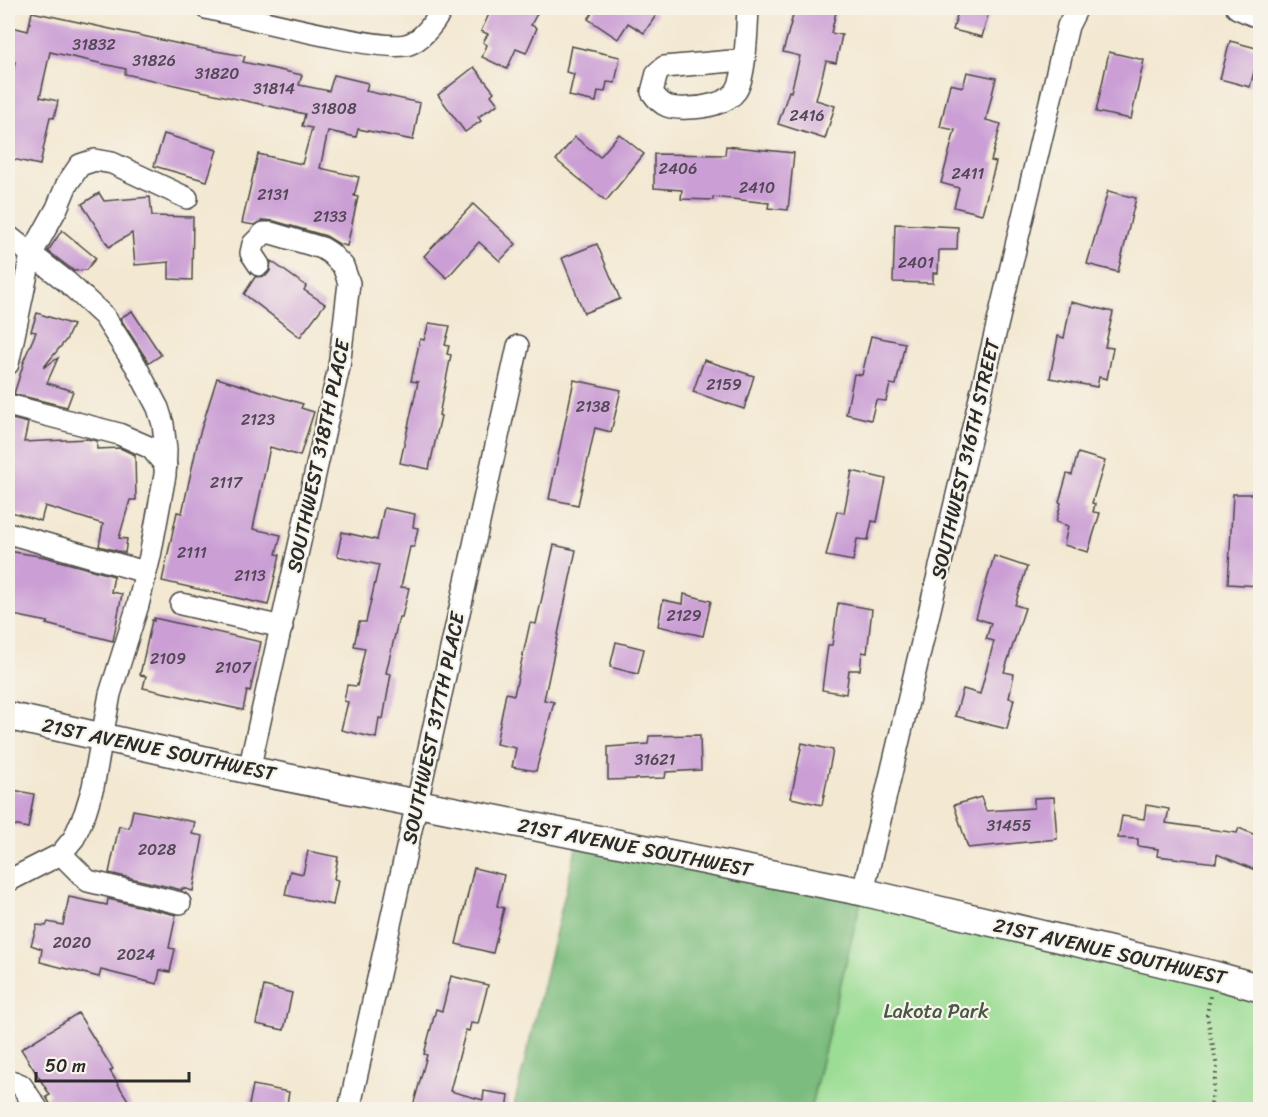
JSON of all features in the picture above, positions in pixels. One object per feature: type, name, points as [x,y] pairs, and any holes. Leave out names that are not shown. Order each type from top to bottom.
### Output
[{"type":"main road","name":"21ST AVENUE SOUTHWEST","points":[[8,716],[249,770],[863,892],[1214,975],[1260,988]]},
{"type":"street","points":[[206,8],[356,41],[389,46],[409,45],[427,30],[443,8]]},
{"type":"street","points":[[743,60],[748,8]]},
{"type":"street","name":"SOUTHWEST 316TH STREET","points":[[863,892],[1072,17]]},
{"type":"street","points":[[8,364],[31,255],[67,183],[80,165],[95,160],[112,163],[187,198]]},
{"type":"street","name":"SOUTHWEST 318TH PLACE","points":[[249,770],[339,367],[349,283],[343,266],[330,253],[322,248],[271,233],[264,233],[253,243],[251,253],[259,265]]},
{"type":"street","points":[[8,236],[67,282],[104,316],[136,366],[158,408],[163,424],[166,450],[160,506],[135,616],[110,694],[104,737],[85,813],[74,838],[61,854],[8,881]]},
{"type":"street","name":"SOUTHWEST 317TH PLACE","points":[[349,1110],[518,346]]},
{"type":"street","points":[[8,405],[119,434],[151,448],[166,466]]},
{"type":"street","points":[[8,533],[145,572]]},
{"type":"street","points":[[181,604],[282,627]]},
{"type":"street","points":[[61,854],[88,881],[180,903]]},
{"type":"street","points":[[8,1083],[14,1082],[21,1085],[38,1110]]},
{"type":"path","points":[[1210,1110],[1217,1068],[1207,1015],[1214,975]]},
{"type":"green space","points":[[579,836],[863,892],[810,1109],[513,1110]]},
{"type":"green space","name":"Lakota Park","points":[[863,892],[1260,988],[1260,1109],[810,1110]]},
{"type":"building","points":[[492,8],[540,8],[531,25],[537,28],[526,53],[516,49],[507,69],[482,57],[487,45],[483,42],[488,34],[481,31]]},
{"type":"building","points":[[596,8],[648,8],[657,14],[644,33],[628,23],[618,39],[588,19]]},
{"type":"building","points":[[795,8],[837,8],[831,33],[842,35],[836,63],[826,61],[816,100],[835,106],[825,139],[778,124],[789,91],[791,92],[800,56],[783,52]]},
{"type":"building","points":[[959,8],[990,8],[982,37],[953,30]]},
{"type":"building","points":[[32,12],[245,56],[243,62],[302,75],[299,85],[329,91],[334,75],[368,83],[366,91],[420,103],[413,140],[358,129],[356,137],[328,131],[320,168],[359,177],[354,196],[358,197],[347,246],[326,236],[274,221],[263,220],[254,225],[242,223],[258,154],[302,164],[312,128],[302,126],[305,114],[125,74],[126,69],[50,52],[40,97],[58,101],[54,118],[50,117],[40,165],[8,158],[8,99],[15,62],[8,61],[8,26],[28,31]]},
{"type":"building","points":[[1230,41],[1260,49],[1250,87],[1220,79]]},
{"type":"building","points":[[571,46],[620,57],[615,83],[607,82],[605,92],[598,91],[596,102],[569,96],[574,74],[566,72]]},
{"type":"building","points":[[1109,52],[1144,60],[1131,119],[1096,112]]},
{"type":"building","points":[[474,67],[494,92],[491,95],[498,104],[478,117],[481,121],[465,132],[438,95]]},
{"type":"building","points":[[967,72],[996,78],[986,120],[1001,124],[991,161],[996,162],[982,214],[954,207],[959,188],[941,183],[955,130],[940,127],[950,84],[963,87]]},
{"type":"building","points":[[164,134],[217,150],[207,181],[154,166]]},
{"type":"building","points":[[619,134],[644,154],[606,201],[556,160],[575,137],[600,157]]},
{"type":"building","points":[[726,146],[794,153],[788,210],[768,208],[769,203],[713,197],[713,200],[681,199],[682,190],[654,188],[654,154],[725,155]]},
{"type":"building","points":[[1108,191],[1136,198],[1118,272],[1087,264]]},
{"type":"building","points":[[99,193],[104,201],[150,197],[152,216],[193,217],[192,280],[169,279],[169,262],[135,265],[132,233],[109,247],[82,204]]},
{"type":"building","points":[[473,204],[516,244],[500,261],[479,242],[447,278],[424,256]]},
{"type":"building","points":[[895,224],[958,227],[957,250],[939,250],[938,273],[933,273],[933,283],[893,282]]},
{"type":"building","points":[[62,230],[96,258],[86,270],[74,271],[48,251]]},
{"type":"building","points":[[597,244],[620,299],[584,313],[562,258]]},
{"type":"building","points":[[271,261],[306,286],[304,290],[325,304],[300,337],[244,294],[255,277],[266,276],[270,271]]},
{"type":"building","points":[[1071,302],[1113,312],[1105,347],[1113,348],[1107,379],[1099,377],[1097,387],[1050,378],[1058,336],[1064,338]]},
{"type":"building","points":[[132,311],[161,355],[149,363],[120,318]]},
{"type":"building","points":[[37,313],[73,325],[66,340],[43,368],[58,358],[47,383],[73,391],[67,407],[14,394],[23,362],[36,332],[31,331]]},
{"type":"building","points":[[429,323],[450,326],[445,345],[449,346],[447,354],[451,355],[429,469],[400,463],[418,382],[411,381],[420,339],[424,340]]},
{"type":"building","points":[[871,336],[905,343],[896,385],[890,384],[886,401],[876,400],[871,420],[846,414],[854,374],[862,375]]},
{"type":"building","points":[[704,360],[754,376],[744,409],[693,392]]},
{"type":"building","points":[[217,378],[303,404],[301,408],[314,412],[300,456],[270,447],[253,529],[281,535],[276,554],[280,555],[268,605],[162,581],[177,512],[182,513],[199,436]]},
{"type":"building","points":[[574,380],[621,390],[611,432],[595,428],[578,505],[549,499]]},
{"type":"building","points":[[8,418],[28,423],[24,442],[87,439],[97,441],[97,449],[120,448],[135,455],[136,500],[130,500],[119,538],[127,539],[125,553],[99,546],[103,524],[45,506],[41,521],[8,511]]},
{"type":"building","points":[[1078,453],[1105,461],[1092,503],[1095,504],[1093,512],[1100,513],[1088,552],[1064,545],[1068,526],[1056,522],[1067,474],[1072,475]]},
{"type":"building","points":[[852,471],[886,479],[877,522],[872,521],[868,540],[857,539],[853,561],[826,556],[837,511],[844,513]]},
{"type":"building","points":[[1233,494],[1260,494],[1260,586],[1228,584]]},
{"type":"building","points":[[384,508],[415,514],[413,527],[418,528],[414,547],[410,547],[401,587],[409,588],[402,617],[399,617],[386,673],[391,674],[383,719],[379,718],[376,738],[341,730],[348,702],[344,701],[347,685],[357,686],[365,648],[354,646],[359,622],[366,622],[379,565],[337,556],[342,532],[377,540]]},
{"type":"building","points":[[554,545],[576,550],[544,700],[554,702],[536,771],[512,767],[516,748],[496,744],[506,693],[514,695],[530,623],[536,624]]},
{"type":"building","points":[[8,551],[45,557],[114,576],[111,592],[122,594],[113,641],[46,624],[48,622],[8,614]]},
{"type":"building","points":[[994,556],[1027,567],[1015,605],[1025,608],[1004,672],[1014,674],[1009,698],[1014,699],[1007,729],[955,716],[963,689],[980,694],[994,641],[986,639],[991,623],[976,618]]},
{"type":"building","points":[[684,594],[711,601],[703,636],[658,626],[663,600],[683,604]]},
{"type":"building","points":[[838,603],[872,609],[867,653],[862,652],[860,670],[849,670],[846,694],[822,690],[828,645],[832,645]]},
{"type":"building","points":[[154,618],[261,642],[250,692],[247,691],[243,710],[143,688],[146,676],[140,675]]},
{"type":"building","points":[[616,642],[644,649],[638,674],[610,667]]},
{"type":"building","points":[[700,735],[701,770],[666,772],[665,778],[608,780],[608,747],[648,744],[649,736]]},
{"type":"building","points":[[802,743],[833,750],[822,805],[791,798]]},
{"type":"building","points":[[8,789],[34,794],[28,828],[8,824]]},
{"type":"building","points":[[981,797],[986,811],[1034,808],[1034,798],[1054,797],[1057,839],[968,848],[954,805]]},
{"type":"building","points":[[1146,805],[1169,809],[1166,823],[1237,833],[1239,828],[1260,837],[1260,872],[1217,854],[1216,863],[1157,856],[1158,849],[1138,846],[1138,839],[1118,838],[1122,816],[1144,819]]},
{"type":"building","points":[[133,810],[195,822],[192,834],[203,836],[193,891],[109,873],[119,826],[129,828]]},
{"type":"building","points":[[308,851],[338,857],[334,879],[338,880],[333,905],[285,895],[290,871],[303,874]]},
{"type":"building","points":[[474,868],[504,875],[497,906],[504,908],[493,953],[456,944]]},
{"type":"building","points":[[69,897],[107,905],[108,899],[176,915],[169,948],[175,949],[170,972],[160,970],[157,984],[101,970],[99,977],[40,962],[42,949],[31,945],[37,925],[46,926],[48,922],[63,925]]},
{"type":"building","points":[[451,976],[488,985],[478,1024],[471,1023],[469,1031],[466,1030],[450,1091],[483,1100],[484,1091],[509,1095],[507,1110],[412,1110],[427,1055],[424,1054],[436,1009],[442,1011]]},
{"type":"building","points":[[264,986],[292,993],[284,1030],[256,1024]]},
{"type":"building","points":[[78,1013],[113,1069],[110,1071],[134,1110],[54,1110],[46,1097],[50,1095],[21,1049]]},
{"type":"building","points":[[253,1085],[289,1092],[286,1110],[248,1110]]}]
